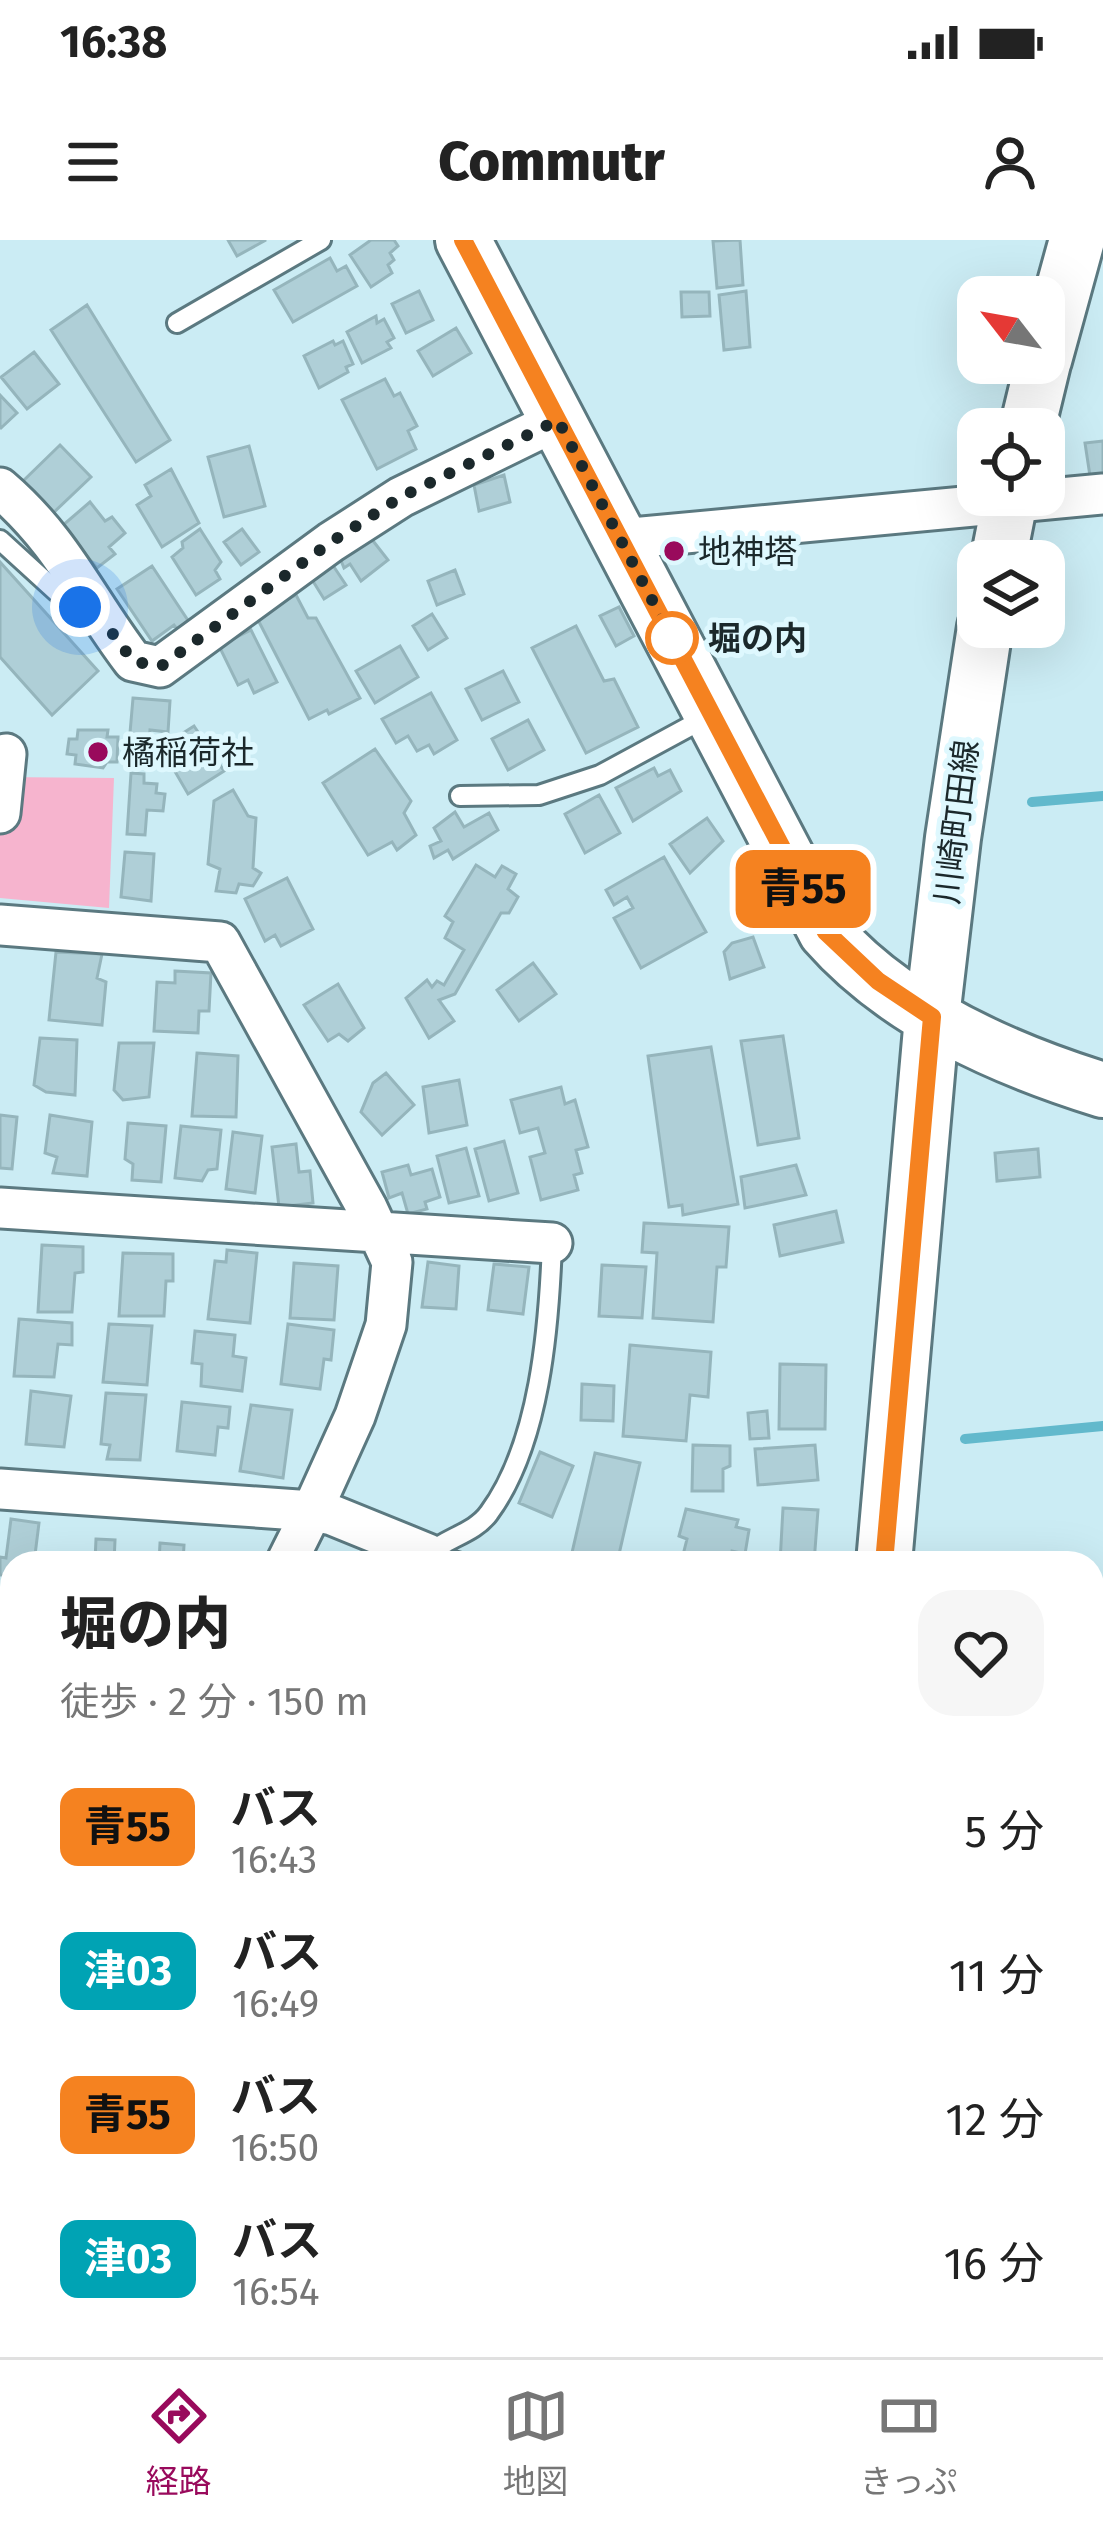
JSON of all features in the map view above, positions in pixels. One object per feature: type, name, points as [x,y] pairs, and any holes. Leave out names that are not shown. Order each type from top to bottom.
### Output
[{"type":"main road","points":[[463,240],[826,932],[878,981],[932,1017],[1051,1074],[1103,1090]]},
{"type":"main road","points":[[1065,307],[1083,259]]},
{"type":"main road","name":"川崎町田線","points":[[885,1551],[932,1017],[982,648]]},
{"type":"street","points":[[0,488],[62,551],[133,661],[160,667],[401,497],[558,420]]},
{"type":"street","points":[[1065,496],[1103,494]]},
{"type":"street","points":[[621,539],[957,504]]},
{"type":"street","points":[[0,812],[6,754]]},
{"type":"street","points":[[0,925],[220,942],[367,1208],[392,1262],[386,1325],[356,1416],[292,1551]]},
{"type":"street","points":[[0,1208],[552,1243]]},
{"type":"street","points":[[0,1489],[312,1511],[416,1551]]},
{"type":"lane","points":[[177,323],[320,240]]},
{"type":"lane","points":[[0,539],[57,592],[104,622]]},
{"type":"lane","points":[[460,796],[539,795],[600,775],[711,715]]},
{"type":"lane","points":[[447,1551],[487,1517],[512,1474],[526,1436],[550,1315],[552,1243]]},
{"type":"shaded area","points":[[0,777],[114,778],[109,908],[0,898]]},
{"type":"building","points":[[228,240],[266,240],[237,256]]},
{"type":"building","points":[[371,240],[394,240],[398,246],[390,253],[392,273],[371,287],[350,255]]},
{"type":"building","points":[[740,240],[743,285],[717,288],[713,241]]},
{"type":"building","points":[[330,258],[337,271],[346,266],[357,286],[293,322],[274,290]]},
{"type":"building","points":[[419,291],[433,320],[406,333],[392,304]]},
{"type":"building","points":[[746,291],[750,347],[724,350],[719,295]]},
{"type":"building","points":[[681,292],[709,292],[710,316],[682,317]]},
{"type":"building","points":[[87,305],[170,440],[136,462],[51,330]]},
{"type":"building","points":[[376,316],[377,323],[384,319],[394,338],[387,342],[391,348],[362,363],[347,332]]},
{"type":"building","points":[[456,328],[471,353],[433,376],[418,351]]},
{"type":"building","points":[[333,341],[335,345],[343,341],[353,364],[346,367],[348,372],[319,388],[304,356]]},
{"type":"building","points":[[34,352],[59,384],[27,409],[1,377]]},
{"type":"building","points":[[385,379],[394,396],[400,393],[417,426],[408,431],[416,449],[377,469],[342,400]]},
{"type":"building","points":[[0,395],[17,413],[1,428],[0,427]]},
{"type":"building","points":[[1103,441],[1103,474],[1090,476],[1085,443]]},
{"type":"building","points":[[60,445],[91,477],[51,515],[21,483]]},
{"type":"building","points":[[249,446],[265,506],[224,517],[208,457]]},
{"type":"building","points":[[171,469],[199,523],[162,547],[137,505],[151,496],[145,485]]},
{"type":"building","points":[[504,475],[510,502],[479,511],[474,485]]},
{"type":"building","points":[[90,502],[105,521],[112,517],[125,533],[109,547],[115,554],[97,568],[62,526]]},
{"type":"building","points":[[200,529],[221,562],[215,570],[220,579],[196,595],[172,557]]},
{"type":"building","points":[[242,529],[259,552],[241,565],[224,542]]},
{"type":"building","points":[[370,537],[388,560],[361,581],[350,564],[344,568],[340,558]]},
{"type":"building","points":[[0,562],[98,671],[52,715],[0,657]]},
{"type":"building","points":[[332,564],[346,585],[324,599],[311,578]]},
{"type":"building","points":[[152,566],[191,625],[180,633],[174,625],[152,641],[117,589]]},
{"type":"building","points":[[455,570],[464,594],[437,605],[428,581]]},
{"type":"building","points":[[296,595],[308,618],[316,618],[360,698],[309,719],[256,616]]},
{"type":"building","points":[[619,607],[634,636],[616,646],[600,616]]},
{"type":"building","points":[[432,614],[447,638],[428,650],[413,626]]},
{"type":"building","points":[[576,626],[604,681],[614,679],[638,727],[586,753],[532,648]]},
{"type":"building","points":[[251,630],[277,682],[254,693],[248,680],[238,685],[219,646]]},
{"type":"building","points":[[400,646],[418,677],[375,703],[356,671]]},
{"type":"building","points":[[503,671],[519,702],[482,720],[466,689]]},
{"type":"building","points":[[431,693],[457,740],[434,754],[429,745],[417,751],[408,736],[396,743],[382,719]]},
{"type":"building","points":[[133,698],[170,701],[168,732],[150,730],[148,757],[128,756]]},
{"type":"building","points":[[528,720],[544,750],[508,770],[492,739]]},
{"type":"building","points":[[194,726],[224,771],[188,794],[166,756],[174,750],[169,742]]},
{"type":"building","points":[[78,730],[108,730],[107,737],[118,737],[117,762],[107,762],[103,768],[75,764],[76,755],[67,754],[69,739],[77,739]]},
{"type":"building","points":[[375,749],[411,801],[404,813],[416,835],[397,850],[392,842],[368,855],[323,783]]},
{"type":"building","points":[[654,768],[658,776],[670,770],[681,791],[633,821],[616,788]]},
{"type":"building","points":[[131,773],[144,774],[144,783],[157,784],[156,793],[165,794],[163,811],[147,810],[145,835],[127,834]]},
{"type":"building","points":[[233,790],[248,816],[256,818],[253,868],[261,873],[253,886],[239,884],[236,893],[216,891],[220,869],[208,864],[214,801]]},
{"type":"building","points":[[599,795],[620,833],[585,853],[565,814]]},
{"type":"building","points":[[455,812],[464,827],[489,813],[498,830],[453,859],[448,850],[434,858],[430,846],[441,841],[434,828]]},
{"type":"building","points":[[707,818],[723,841],[690,873],[670,844]]},
{"type":"building","points":[[125,852],[154,854],[151,901],[121,897]]},
{"type":"building","points":[[664,857],[706,932],[641,968],[614,918],[633,908],[627,897],[614,905],[606,890]]},
{"type":"building","points":[[476,865],[495,877],[502,866],[516,874],[508,889],[518,897],[509,913],[501,913],[455,994],[439,1000],[454,1021],[429,1038],[406,998],[427,980],[432,987],[437,981],[444,985],[464,950],[445,938],[453,922],[445,916]]},
{"type":"building","points":[[287,878],[313,929],[281,946],[275,935],[265,941],[245,899]]},
{"type":"building","points":[[753,937],[764,967],[730,979],[724,952],[732,943]]},
{"type":"building","points":[[56,952],[102,954],[97,978],[106,982],[102,1025],[49,1020]]},
{"type":"building","points":[[533,963],[556,994],[519,1021],[497,990]]},
{"type":"building","points":[[175,971],[211,973],[209,1011],[199,1011],[198,1033],[154,1031],[157,982],[175,983]]},
{"type":"building","points":[[338,984],[364,1028],[348,1041],[339,1034],[328,1041],[304,1005]]},
{"type":"building","points":[[783,1036],[799,1138],[758,1145],[741,1041]]},
{"type":"building","points":[[40,1038],[77,1040],[75,1095],[46,1092],[34,1085]]},
{"type":"building","points":[[119,1043],[154,1043],[149,1097],[123,1100],[114,1090]]},
{"type":"building","points":[[711,1047],[738,1204],[683,1215],[682,1205],[669,1207],[648,1056]]},
{"type":"building","points":[[197,1053],[238,1056],[236,1117],[192,1116]]},
{"type":"building","points":[[386,1073],[414,1105],[382,1135],[361,1112],[373,1083]]},
{"type":"building","points":[[459,1080],[467,1125],[429,1133],[423,1087]]},
{"type":"building","points":[[561,1087],[565,1104],[575,1100],[588,1147],[576,1150],[582,1173],[574,1175],[578,1190],[541,1200],[530,1157],[545,1153],[538,1128],[520,1133],[511,1100]]},
{"type":"building","points":[[0,1115],[17,1117],[12,1169],[0,1168]]},
{"type":"building","points":[[50,1115],[92,1122],[87,1176],[53,1173],[57,1157],[45,1153]]},
{"type":"building","points":[[128,1123],[166,1126],[161,1182],[132,1180],[133,1164],[125,1159]]},
{"type":"building","points":[[181,1126],[221,1130],[217,1169],[208,1170],[202,1181],[175,1178]]},
{"type":"building","points":[[233,1132],[262,1136],[255,1193],[226,1189]]},
{"type":"building","points":[[504,1141],[518,1193],[489,1201],[475,1149]]},
{"type":"building","points":[[296,1144],[299,1172],[310,1171],[313,1203],[279,1207],[272,1147]]},
{"type":"building","points":[[466,1148],[479,1196],[449,1203],[437,1156]]},
{"type":"building","points":[[1038,1149],[1040,1177],[997,1181],[995,1153]]},
{"type":"building","points":[[408,1165],[411,1175],[432,1169],[440,1197],[425,1202],[427,1209],[408,1214],[402,1193],[389,1198],[382,1172]]},
{"type":"building","points":[[796,1165],[806,1195],[745,1208],[741,1177]]},
{"type":"building","points":[[836,1211],[843,1242],[780,1256],[774,1225]]},
{"type":"building","points":[[644,1223],[729,1227],[726,1267],[717,1267],[713,1322],[653,1318],[657,1253],[642,1252]]},
{"type":"building","points":[[42,1245],[83,1247],[83,1272],[75,1273],[72,1312],[38,1312]]},
{"type":"building","points":[[227,1250],[257,1253],[250,1323],[208,1319],[215,1261],[226,1262]]},
{"type":"building","points":[[123,1253],[173,1254],[173,1281],[166,1281],[164,1316],[119,1316]]},
{"type":"building","points":[[428,1262],[459,1266],[456,1309],[422,1307]]},
{"type":"building","points":[[294,1263],[338,1266],[334,1320],[290,1318]]},
{"type":"building","points":[[494,1264],[529,1267],[523,1314],[488,1310]]},
{"type":"building","points":[[602,1265],[646,1267],[642,1318],[599,1316]]},
{"type":"building","points":[[19,1319],[72,1323],[72,1345],[58,1344],[54,1377],[14,1376]]},
{"type":"building","points":[[109,1324],[152,1326],[147,1385],[103,1382]]},
{"type":"building","points":[[288,1324],[334,1330],[331,1360],[324,1359],[320,1389],[281,1384]]},
{"type":"building","points":[[195,1331],[235,1335],[233,1356],[246,1358],[242,1391],[201,1386],[202,1364],[192,1363]]},
{"type":"building","points":[[630,1345],[711,1352],[708,1397],[690,1395],[686,1441],[623,1436]]},
{"type":"building","points":[[780,1364],[826,1365],[825,1429],[779,1429]]},
{"type":"building","points":[[582,1384],[614,1386],[613,1421],[581,1420]]},
{"type":"building","points":[[31,1391],[71,1396],[64,1447],[26,1444]]},
{"type":"building","points":[[106,1393],[146,1395],[140,1460],[107,1459],[110,1445],[101,1444]]},
{"type":"building","points":[[182,1402],[230,1407],[228,1428],[218,1427],[215,1455],[177,1451]]},
{"type":"building","points":[[251,1405],[292,1410],[283,1478],[240,1471]]},
{"type":"building","points":[[767,1411],[769,1438],[750,1439],[748,1413]]},
{"type":"building","points":[[693,1445],[730,1446],[723,1491],[692,1491]]},
{"type":"building","points":[[815,1445],[818,1480],[758,1485],[755,1449]]},
{"type":"building","points":[[540,1452],[573,1466],[552,1517],[519,1503]]},
{"type":"building","points":[[595,1453],[640,1463],[620,1551],[572,1551]]},
{"type":"building","points":[[783,1508],[818,1510],[815,1551],[781,1551]]},
{"type":"building","points":[[686,1509],[738,1520],[736,1527],[749,1530],[746,1551],[684,1551],[687,1539],[679,1536]]},
{"type":"building","points":[[11,1519],[39,1523],[36,1551],[7,1551]]},
{"type":"building","points":[[96,1539],[115,1540],[115,1551],[95,1551]]},
{"type":"building","points":[[160,1543],[184,1545],[184,1551],[160,1551]]},
{"type":"waterway","points":[[1032,802],[1103,796]]},
{"type":"waterway","points":[[965,1439],[1103,1426]]},
{"type":"bus line","name":"青55","points":[[463,240],[826,932],[878,981],[932,1017],[885,1551]]},
{"type":"place","name":"地神塔","points":[[674,551]]},
{"type":"place","name":"堀の内","points":[[672,638]]},
{"type":"place","name":"橘稲荷社","points":[[98,752]]},
{"type":"route","points":[[80,607],[104,622],[133,661],[160,667],[401,497],[558,420],[675,644],[672,638]]}]
